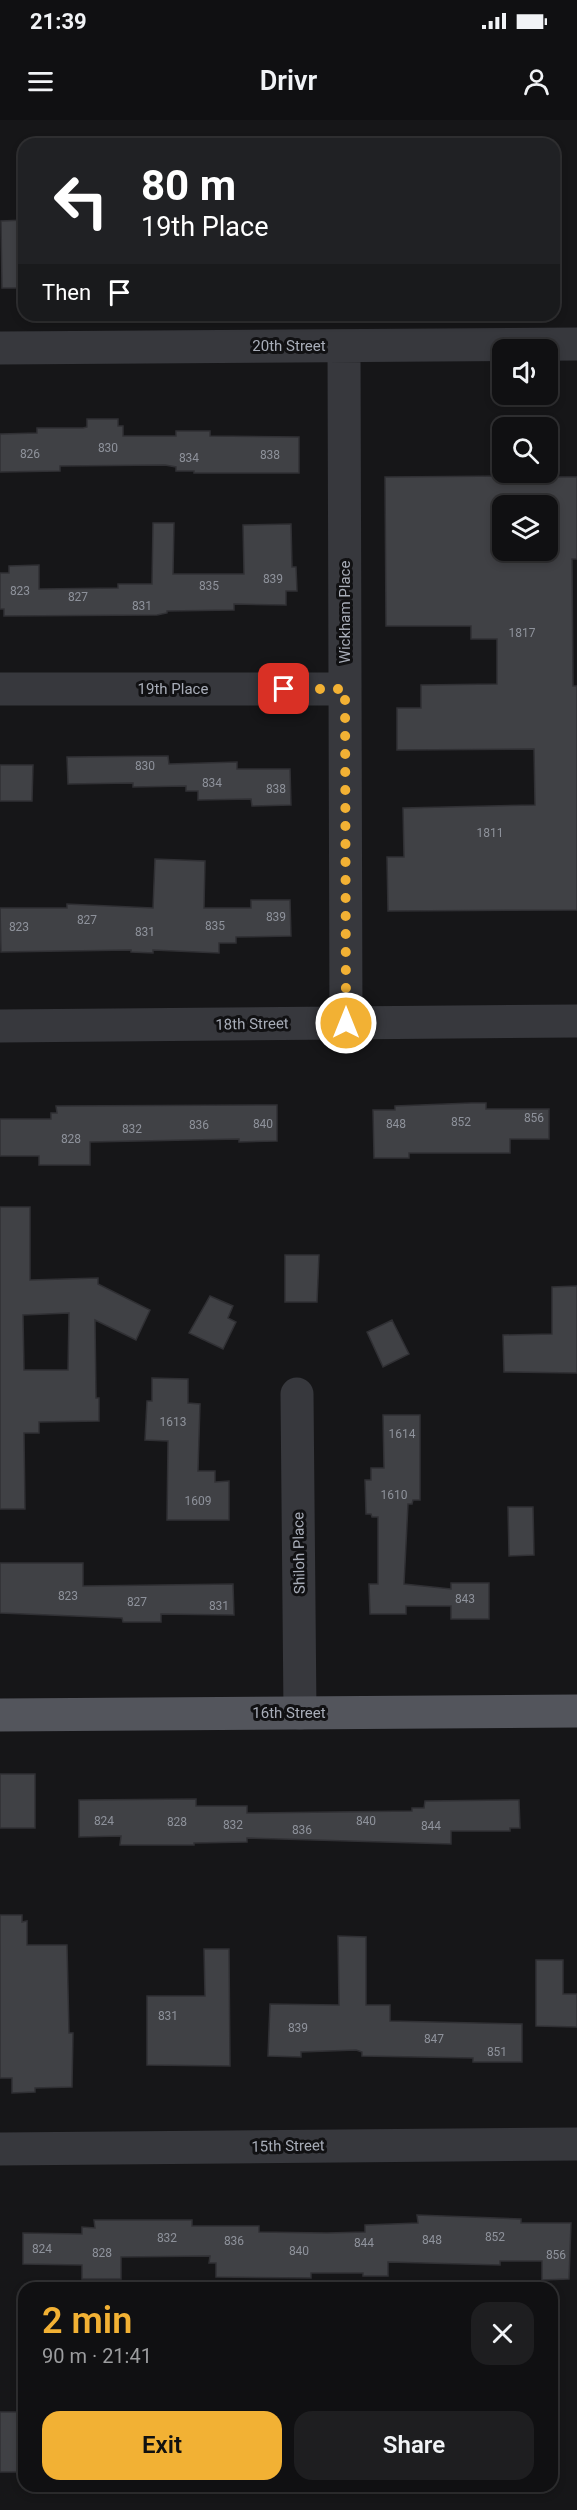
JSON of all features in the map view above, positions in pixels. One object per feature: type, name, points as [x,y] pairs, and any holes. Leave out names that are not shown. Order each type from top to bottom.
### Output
[{"type":"main road","name":"16th Street","points":[[0,1715],[577,1711]]},
{"type":"street","name":"20th Street","points":[[0,348],[577,344]]},
{"type":"street","name":"Wickham Place","points":[[344,346],[346,1023]]},
{"type":"street","name":"19th Place","points":[[0,689],[345,689]]},
{"type":"street","name":"18th Street","points":[[0,1026],[577,1021]]},
{"type":"street","name":"Shiloh Place","points":[[297,1394],[300,1713]]},
{"type":"street","name":"15th Street","points":[[0,2149],[577,2144]]},
{"type":"building","points":[[18,220],[18,288],[2,288],[1,221]]},
{"type":"building","points":[[87,419],[118,419],[118,426],[123,426],[123,436],[176,436],[176,431],[210,431],[210,436],[299,437],[299,473],[194,473],[194,471],[176,471],[176,467],[165,465],[60,466],[60,471],[0,472],[0,434],[37,433],[37,428],[83,428],[87,427]]},
{"type":"building","points":[[492,476],[492,483],[558,483],[558,477],[577,477],[577,559],[572,559],[573,686],[577,686],[577,910],[388,911],[387,857],[404,857],[403,808],[535,805],[534,749],[397,750],[397,708],[421,708],[421,685],[497,684],[497,639],[471,639],[471,626],[386,626],[385,477]]},
{"type":"building","points":[[153,523],[174,523],[173,574],[244,574],[243,525],[291,524],[292,567],[296,567],[297,591],[286,591],[286,605],[234,604],[234,610],[167,611],[167,613],[157,615],[4,616],[4,609],[0,609],[0,573],[9,573],[9,566],[39,565],[39,589],[118,588],[118,584],[152,584]]},
{"type":"building","points":[[168,756],[169,764],[237,762],[237,769],[290,769],[291,805],[252,806],[251,799],[198,800],[198,791],[186,791],[186,786],[133,787],[133,783],[68,784],[67,757]]},
{"type":"building","points":[[0,765],[33,765],[32,801],[0,801]]},
{"type":"building","points":[[155,859],[205,861],[204,908],[251,908],[251,900],[290,900],[291,936],[236,937],[236,943],[219,943],[219,953],[153,950],[153,953],[131,952],[131,950],[1,952],[0,908],[67,908],[67,904],[153,908]]},
{"type":"building","points":[[486,1103],[486,1109],[549,1109],[549,1139],[510,1139],[510,1153],[409,1153],[409,1158],[374,1158],[373,1110],[395,1110],[395,1106]]},
{"type":"building","points":[[277,1105],[277,1141],[239,1142],[239,1139],[90,1142],[90,1165],[39,1165],[39,1156],[0,1156],[0,1119],[51,1119],[51,1113],[57,1113],[56,1106]]},
{"type":"building","points":[[0,1207],[30,1207],[30,1280],[98,1278],[98,1284],[150,1310],[136,1340],[95,1320],[96,1398],[99,1398],[99,1421],[39,1422],[39,1433],[24,1433],[25,1509],[0,1509]],"holes":[[[69,1313],[68,1370],[24,1370],[23,1315]]]},
{"type":"building","points":[[285,1255],[319,1255],[317,1302],[285,1302]]},
{"type":"building","points":[[577,1286],[577,1373],[504,1372],[503,1335],[552,1334],[552,1287]]},
{"type":"building","points":[[210,1296],[233,1306],[228,1318],[236,1322],[223,1349],[189,1333]]},
{"type":"building","points":[[392,1320],[409,1354],[383,1367],[367,1332]]},
{"type":"building","points":[[152,1378],[188,1379],[188,1403],[200,1404],[198,1471],[215,1471],[215,1482],[229,1481],[229,1520],[167,1520],[168,1441],[145,1440],[147,1401],[152,1401]]},
{"type":"building","points":[[383,1415],[420,1415],[420,1500],[413,1500],[412,1504],[408,1504],[404,1584],[451,1589],[451,1583],[489,1583],[489,1619],[451,1619],[451,1606],[406,1606],[406,1614],[370,1614],[369,1584],[378,1584],[378,1517],[366,1514],[365,1480],[371,1480],[371,1468],[384,1468]]},
{"type":"building","points":[[508,1507],[533,1507],[534,1555],[509,1556]]},
{"type":"building","points":[[0,1563],[83,1563],[83,1586],[233,1584],[234,1615],[161,1614],[161,1622],[123,1622],[122,1618],[0,1613]]},
{"type":"building","points":[[0,1774],[35,1774],[35,1828],[0,1828]]},
{"type":"building","points":[[196,1799],[196,1806],[247,1806],[247,1813],[412,1811],[412,1808],[424,1808],[425,1801],[519,1800],[520,1828],[510,1828],[510,1831],[451,1831],[451,1844],[247,1838],[247,1842],[194,1843],[194,1845],[120,1845],[121,1836],[79,1837],[79,1800]]},
{"type":"building","points":[[0,1915],[22,1915],[22,1922],[27,1921],[27,1945],[67,1945],[69,2033],[73,2033],[72,2087],[35,2088],[35,2092],[12,2093],[12,2078],[0,2078]]},
{"type":"building","points":[[338,1936],[366,1937],[366,2005],[390,2005],[390,2021],[522,2024],[522,2062],[473,2062],[473,2058],[362,2056],[362,2052],[356,2050],[301,2052],[301,2057],[268,2056],[270,2004],[339,2005]]},
{"type":"building","points":[[204,1949],[229,1949],[230,2066],[147,2065],[147,1996],[205,1996]]},
{"type":"building","points":[[536,1960],[563,1960],[563,1994],[577,1994],[577,2027],[536,2026]]},
{"type":"building","points":[[417,2215],[521,2219],[521,2223],[571,2223],[569,2279],[542,2280],[542,2261],[500,2261],[500,2265],[388,2262],[388,2276],[363,2276],[363,2273],[311,2273],[311,2278],[216,2277],[216,2263],[209,2263],[210,2256],[121,2257],[121,2279],[82,2279],[82,2265],[23,2264],[23,2233],[82,2234],[82,2227],[95,2228],[94,2220],[192,2220],[192,2226],[259,2226],[259,2232],[327,2233],[365,2232],[365,2225],[418,2223]]},
{"type":"building","points":[[0,2412],[18,2412],[18,2472],[0,2472]]},
{"type":"route","points":[[284,689],[345,689],[346,1023]]}]
